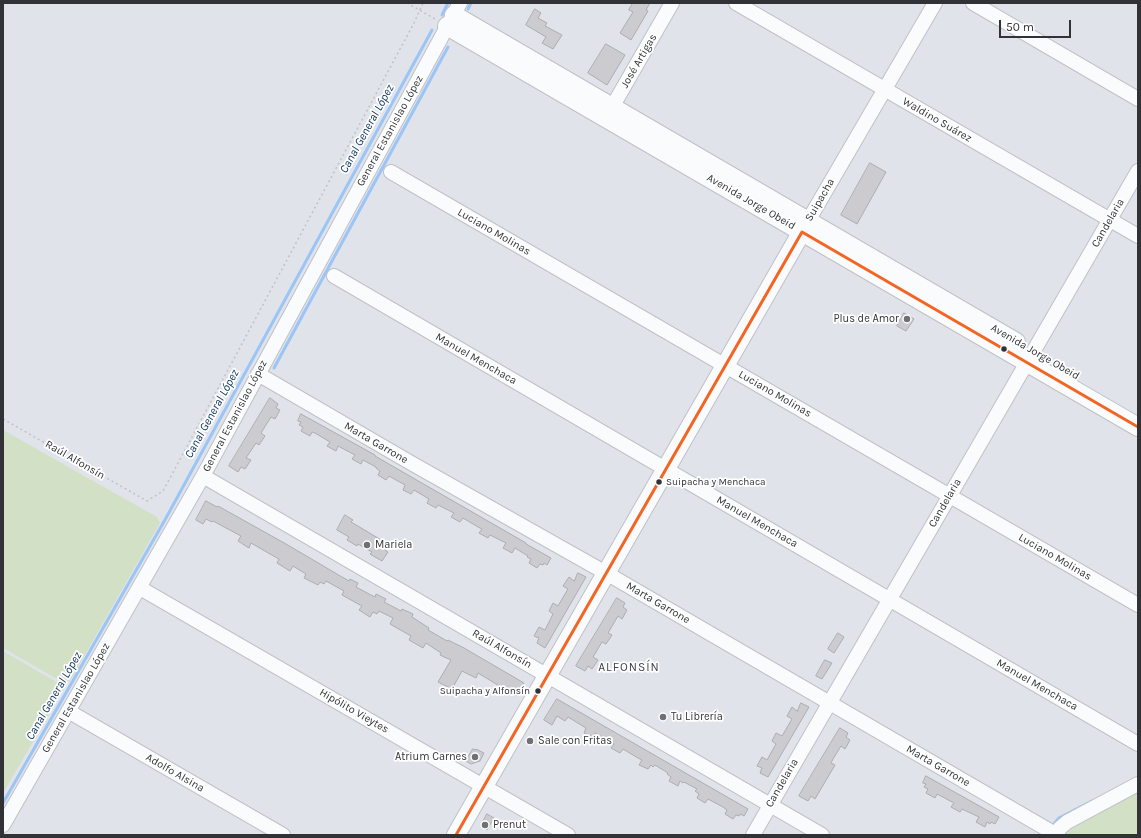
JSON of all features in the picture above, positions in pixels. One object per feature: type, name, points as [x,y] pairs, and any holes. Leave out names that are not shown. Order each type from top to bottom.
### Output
[{"type":"main road","name":"Avenida Jorge Obeid","points":[[454,15],[609,112],[805,226],[1031,357],[1138,412]]},
{"type":"main road","name":"Suipacha","points":[[456,835],[805,226]]},
{"type":"main road","name":"Avenida Jorge Obeid","points":[[1031,357],[1138,427]]},
{"type":"street","name":"José Artigas","points":[[609,112],[672,3]]},
{"type":"street","name":"Waldino Suárez","points":[[736,3],[1138,236]]},
{"type":"street","name":"Suipacha","points":[[805,226],[935,3]]},
{"type":"street","points":[[973,3],[1138,99]]},
{"type":"street","name":"General Estanislao López","points":[[3,825],[203,476],[454,15]]},
{"type":"street","name":"Luciano Molinas","points":[[390,172],[1138,605]]},
{"type":"street","name":"Candelaria","points":[[753,835],[1138,172]]},
{"type":"street","name":"Manuel Menchaca","points":[[334,276],[1138,744]]},
{"type":"street","name":"Marta Garrone","points":[[258,374],[411,463],[606,573],[1056,835]]},
{"type":"street","name":"Raúl Alfonsín","points":[[203,476],[822,835]]},
{"type":"street","name":"Hipólito Vieytes","points":[[140,588],[568,835]]},
{"type":"street","name":"Adolfo Alsina","points":[[68,711],[283,835]]},
{"type":"street","points":[[1056,835],[1060,828],[1067,822],[1138,784]]},
{"type":"path","points":[[407,3],[431,17]]},
{"type":"path","points":[[419,10],[423,3]]},
{"type":"path","name":"Raúl Alfonsín","points":[[3,418],[147,501],[163,491],[414,23],[419,10]]},
{"type":"green space","points":[[3,430],[157,517],[160,523],[70,681],[64,683],[3,648]]},
{"type":"green space","points":[[3,651],[65,687],[3,793]]},
{"type":"green space","points":[[1138,788],[1138,835],[1063,835],[1064,829]]},
{"type":"building","points":[[633,3],[650,3],[646,10],[648,11],[631,40],[620,33],[633,12],[629,10]]},
{"type":"building","points":[[535,9],[541,13],[538,18],[547,23],[545,26],[562,35],[553,49],[542,43],[546,37],[526,25]]},
{"type":"building","points":[[606,44],[625,55],[607,85],[588,73]]},
{"type":"building","points":[[870,163],[886,172],[857,224],[841,215]]},
{"type":"building","points":[[904,313],[914,319],[906,331],[897,326]]},
{"type":"building","points":[[270,398],[278,404],[276,408],[280,410],[275,419],[271,417],[261,433],[265,436],[259,445],[256,443],[246,458],[251,460],[245,469],[241,467],[238,472],[229,466]]},
{"type":"building","points":[[301,414],[375,455],[551,558],[547,565],[544,563],[543,565],[540,564],[537,568],[529,563],[531,559],[527,557],[528,556],[515,548],[512,553],[503,548],[506,543],[490,535],[488,538],[479,533],[482,529],[463,518],[460,522],[451,517],[454,513],[438,505],[436,508],[427,503],[429,499],[414,490],[411,494],[403,490],[405,485],[389,476],[386,480],[378,475],[380,471],[376,467],[363,460],[361,464],[352,459],[355,455],[338,446],[336,451],[327,446],[330,442],[315,433],[312,432],[310,436],[301,431],[303,427],[299,425],[301,422],[298,421]]},
{"type":"building","points":[[206,501],[217,507],[218,506],[286,544],[349,581],[350,579],[358,583],[356,587],[375,597],[376,594],[386,599],[384,602],[401,611],[402,609],[413,614],[412,617],[429,628],[428,630],[447,641],[448,640],[464,648],[524,683],[516,696],[478,673],[476,678],[462,671],[452,689],[438,682],[451,660],[440,655],[441,653],[426,643],[423,648],[409,640],[411,636],[390,624],[393,618],[379,611],[377,614],[373,612],[370,617],[359,610],[362,606],[342,595],[344,591],[326,581],[324,584],[320,582],[318,585],[304,578],[306,574],[293,566],[290,571],[277,563],[279,559],[251,543],[249,548],[238,541],[241,536],[213,521],[212,522],[206,519],[203,524],[196,520]]},
{"type":"building","points":[[345,515],[353,520],[351,522],[388,544],[385,550],[388,552],[382,561],[370,554],[372,552],[347,540],[349,537],[337,530]]},
{"type":"building","points":[[578,573],[586,577],[545,648],[537,643],[539,638],[534,636],[539,627],[545,630],[553,614],[549,611],[553,603],[558,606],[568,589],[563,586],[569,577],[574,581]]},
{"type":"building","points":[[617,598],[625,603],[623,607],[627,610],[622,619],[618,616],[608,633],[612,635],[606,644],[602,642],[593,657],[598,660],[592,669],[588,666],[585,671],[576,666]]},
{"type":"building","points":[[838,633],[844,637],[834,653],[828,649]]},
{"type":"building","points":[[825,660],[832,663],[822,679],[816,676]]},
{"type":"building","points":[[557,699],[748,809],[744,816],[740,814],[739,816],[736,815],[733,819],[725,814],[727,810],[723,807],[708,799],[705,803],[697,798],[699,794],[695,791],[697,789],[684,782],[683,783],[680,781],[678,786],[669,781],[671,777],[667,774],[668,773],[655,765],[653,767],[651,765],[648,769],[639,765],[642,760],[623,749],[620,753],[611,748],[614,744],[595,733],[593,737],[584,733],[586,728],[568,717],[565,721],[557,716],[552,725],[544,720]]},
{"type":"building","points":[[801,703],[809,707],[768,777],[760,773],[762,768],[757,766],[762,757],[767,760],[776,744],[772,741],[776,733],[782,736],[792,719],[787,716],[792,707],[797,711]]},
{"type":"building","points":[[840,728],[848,733],[846,737],[850,740],[845,749],[841,746],[833,759],[831,763],[835,765],[815,799],[811,796],[808,801],[799,796]]},
{"type":"building","name":"Atrium Carnes","points":[[473,749],[484,753],[480,761],[471,764],[466,761]]},
{"type":"building","points":[[926,776],[999,817],[995,824],[991,822],[990,824],[987,822],[985,827],[976,822],[979,817],[962,809],[960,812],[951,807],[954,803],[937,794],[935,798],[926,793],[928,789],[924,787],[926,784],[923,783]]},
{"type":"building","points":[[487,814],[494,818],[487,830],[481,826]]},
{"type":"waterway","name":"Canal General López","points":[[442,15],[448,3]]},
{"type":"waterway","name":"Canal General López","points":[[468,9],[471,3]]},
{"type":"waterway","name":"Canal General López","points":[[3,803],[166,518],[432,30]]},
{"type":"waterway","name":"Canal General López","points":[[274,368],[448,47]]},
{"type":"waterway","points":[[1053,825],[1059,818],[1092,801]]},
{"type":"transit line","points":[[456,835],[802,232],[1138,427]]},
{"type":"place","name":"Plus de Amor","points":[[907,319]]},
{"type":"place","name":"Suipacha y Menchaca","points":[[659,482]]},
{"type":"place","name":"Mariela","points":[[367,545]]},
{"type":"place","name":"Suipacha y Alfonsín","points":[[538,691]]},
{"type":"place","name":"Tu Librería","points":[[663,717]]},
{"type":"place","name":"Sale con Fritas","points":[[530,741]]},
{"type":"place","name":"Atrium Carnes","points":[[475,757]]},
{"type":"place","name":"Prenut","points":[[485,825]]},
{"type":"district","name":"ALFONSÍN","points":[[629,668]]}]
